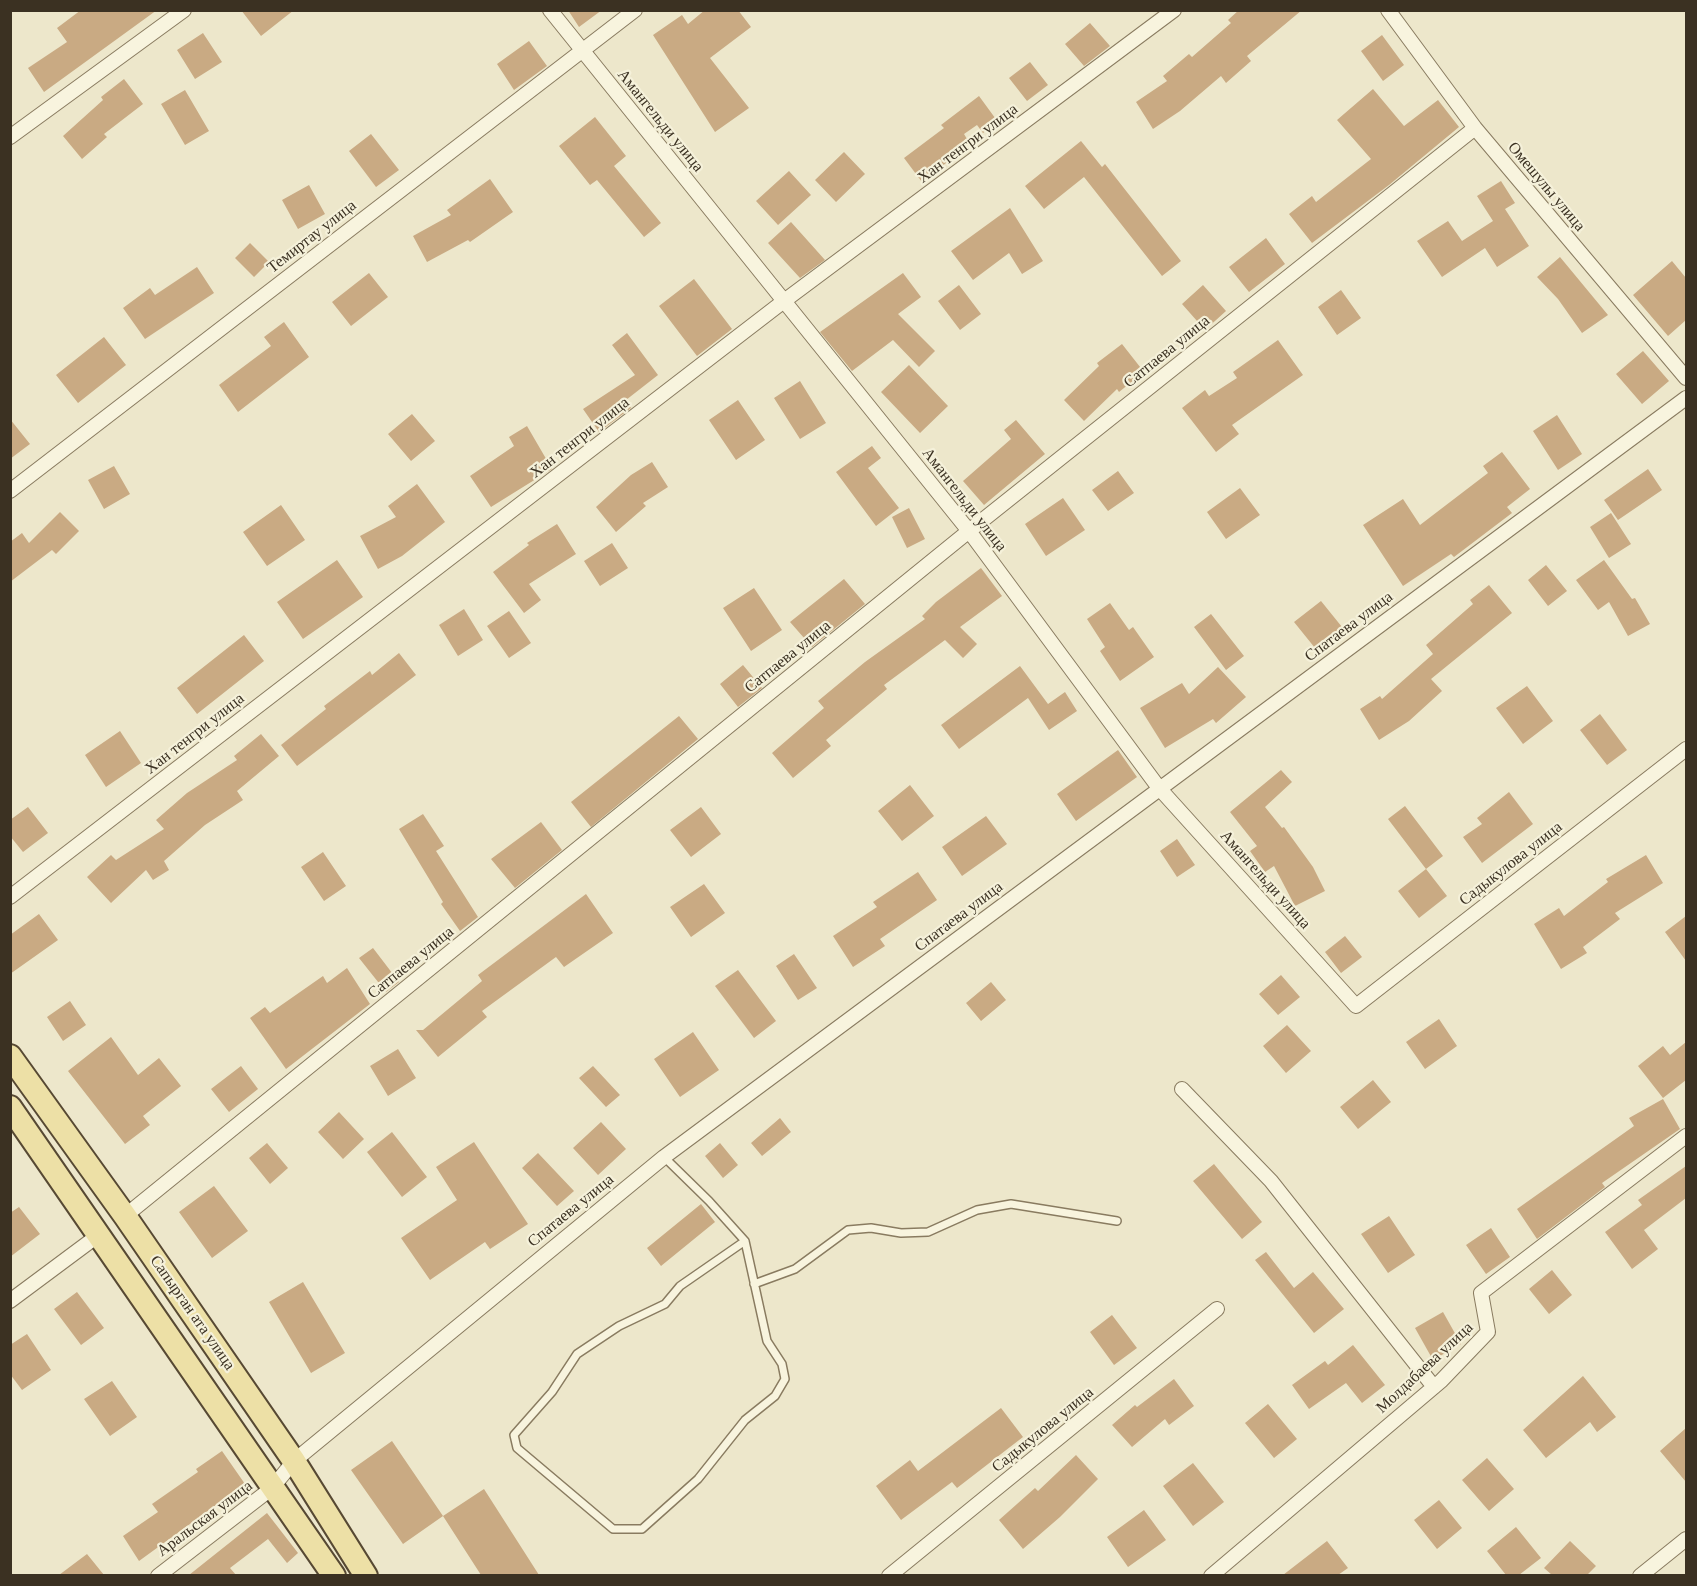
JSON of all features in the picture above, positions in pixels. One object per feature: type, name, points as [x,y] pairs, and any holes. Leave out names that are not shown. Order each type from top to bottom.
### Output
[{"type":"main road","name":"Сапырган ата улица","points":[[10,1056],[125,1216],[294,1461],[366,1575]]},
{"type":"main road","name":"Сапырган ата улица","points":[[10,1107],[334,1575]]},
{"type":"street","points":[[10,137],[184,10]]},
{"type":"street","name":"Амангельди улица","points":[[550,10],[969,531],[1159,788],[1356,1006]]},
{"type":"street","name":"Темиртау улица","points":[[10,491],[635,10]]},
{"type":"street","name":"Хан тенгри улица","points":[[10,897],[784,302],[1174,10]]},
{"type":"street","name":"Омешулы улица","points":[[1388,10],[1475,128],[1686,378]]},
{"type":"street","name":"Сатпаева улица","points":[[125,1216],[969,531],[1475,128]]},
{"type":"street","name":"Спатаева улица","points":[[272,1488],[294,1461],[664,1157],[1686,398]]},
{"type":"street","name":"Садыкулова улица","points":[[1356,1006],[1686,749]]},
{"type":"street","points":[[1182,1089],[1271,1181],[1434,1387]]},
{"type":"street","name":"Молдабаева улица","points":[[1211,1575],[1434,1387],[1488,1332],[1481,1293],[1686,1136]]},
{"type":"street","points":[[10,1301],[100,1234]]},
{"type":"street","name":"Садыкулова улица","points":[[889,1575],[1217,1309]]},
{"type":"street","name":"Аральская улица","points":[[158,1575],[272,1488]]},
{"type":"street","points":[[1640,1575],[1686,1539]]},
{"type":"lane","points":[[664,1157],[709,1201],[745,1241],[767,1341],[782,1364],[786,1379],[775,1396],[745,1420],[698,1479],[642,1529],[613,1529],[573,1498],[517,1448],[514,1435],[552,1392],[577,1354],[619,1326],[665,1304],[680,1286],[745,1241]]},
{"type":"lane","points":[[754,1284],[795,1269],[848,1230],[871,1228],[902,1233],[928,1232],[977,1210],[1011,1204],[1117,1221]]},
{"type":"building","points":[[81,10],[157,10],[44,92],[28,68],[67,42],[57,28]]},
{"type":"building","points":[[241,10],[294,10],[261,36]]},
{"type":"building","points":[[568,10],[602,10],[579,27]]},
{"type":"building","points":[[705,10],[738,10],[751,27],[710,58],[749,108],[715,132],[653,35],[682,15],[688,24]]},
{"type":"building","points":[[1239,10],[1302,10],[1247,56],[1251,61],[1226,83],[1221,76],[1180,111],[1153,129],[1136,102],[1167,81],[1163,76],[1189,54],[1192,57],[1231,23],[1228,20]]},
{"type":"building","points":[[1090,23],[1110,46],[1084,66],[1065,44]]},
{"type":"building","points":[[203,33],[222,62],[195,79],[177,50]]},
{"type":"building","points":[[1382,35],[1404,65],[1383,81],[1361,51]]},
{"type":"building","points":[[529,41],[547,66],[514,90],[497,64]]},
{"type":"building","points":[[1030,62],[1048,85],[1027,101],[1009,78]]},
{"type":"building","points":[[124,79],[143,104],[104,134],[107,137],[82,159],[63,136],[103,100],[101,97]]},
{"type":"building","points":[[1373,89],[1404,126],[1438,100],[1459,127],[1389,185],[1312,243],[1289,214],[1312,196],[1316,202],[1371,159],[1337,120]]},
{"type":"building","points":[[185,90],[209,131],[185,145],[161,104]]},
{"type":"building","points":[[979,96],[998,122],[983,133],[977,125],[964,134],[970,144],[922,182],[904,158],[944,128],[941,125]]},
{"type":"building","points":[[595,117],[626,156],[614,166],[661,223],[644,237],[597,180],[590,185],[559,146]]},
{"type":"building","points":[[371,134],[399,170],[376,187],[349,151]]},
{"type":"building","points":[[1081,141],[1102,167],[1105,164],[1181,261],[1162,276],[1084,177],[1044,209],[1025,186]]},
{"type":"building","points":[[844,152],[865,174],[836,202],[815,180]]},
{"type":"building","points":[[789,171],[811,195],[778,225],[756,201]]},
{"type":"building","points":[[490,179],[513,212],[470,242],[468,240],[427,262],[413,236],[451,215],[447,210]]},
{"type":"building","points":[[1501,181],[1515,203],[1505,209],[1529,246],[1497,267],[1485,248],[1442,277],[1417,241],[1448,221],[1462,241],[1493,221],[1477,196]]},
{"type":"building","points":[[309,185],[325,214],[298,229],[282,200]]},
{"type":"building","points":[[1010,208],[1043,261],[1022,274],[1009,253],[973,280],[951,251]]},
{"type":"building","points":[[791,222],[825,260],[800,278],[768,243]]},
{"type":"building","points":[[1266,238],[1285,264],[1249,292],[1229,267]]},
{"type":"building","points":[[250,243],[269,262],[254,277],[235,258]]},
{"type":"building","points":[[1560,257],[1608,315],[1582,333],[1558,299],[1537,277]]},
{"type":"building","points":[[1672,261],[1686,278],[1686,320],[1668,336],[1633,295]]},
{"type":"building","points":[[197,267],[214,293],[145,339],[123,308],[150,288],[155,295]]},
{"type":"building","points":[[369,273],[388,297],[351,326],[332,302]]},
{"type":"building","points":[[903,273],[921,297],[898,314],[935,351],[919,367],[893,340],[852,371],[820,332]]},
{"type":"building","points":[[694,279],[732,329],[697,356],[659,306]]},
{"type":"building","points":[[959,285],[981,314],[960,330],[938,301]]},
{"type":"building","points":[[1203,285],[1226,311],[1205,330],[1182,304]]},
{"type":"building","points":[[1341,290],[1361,318],[1337,335],[1318,307]]},
{"type":"building","points":[[284,322],[309,357],[238,412],[219,385],[271,346],[264,337]]},
{"type":"building","points":[[627,333],[658,375],[626,400],[631,408],[599,432],[583,409],[635,375],[612,345]]},
{"type":"building","points":[[104,337],[126,365],[78,403],[56,375]]},
{"type":"building","points":[[1278,340],[1303,375],[1232,425],[1239,434],[1216,452],[1182,408],[1205,390],[1209,396],[1237,378],[1233,372]]},
{"type":"building","points":[[1122,344],[1144,372],[1119,392],[1117,389],[1084,421],[1064,400],[1099,366],[1097,363]]},
{"type":"building","points":[[1643,351],[1669,381],[1642,404],[1616,374]]},
{"type":"building","points":[[909,365],[948,406],[920,433],[881,392]]},
{"type":"building","points":[[800,381],[826,423],[800,439],[774,398]]},
{"type":"building","points":[[738,400],[765,440],[736,460],[709,420]]},
{"type":"building","points":[[412,414],[435,441],[411,461],[388,434]]},
{"type":"building","points":[[1557,415],[1582,454],[1558,470],[1533,431]]},
{"type":"building","points":[[10,419],[30,444],[10,459]]},
{"type":"building","points":[[1016,420],[1045,454],[984,505],[963,481],[1011,439],[1004,430]]},
{"type":"building","points":[[527,426],[552,469],[491,507],[470,476],[514,446],[509,437]]},
{"type":"building","points":[[872,446],[881,458],[868,468],[899,508],[876,526],[836,472]]},
{"type":"building","points":[[1502,452],[1530,489],[1507,507],[1512,513],[1454,557],[1451,554],[1403,586],[1363,525],[1403,499],[1420,525],[1488,473],[1483,466]]},
{"type":"building","points":[[652,462],[668,487],[643,503],[646,506],[616,532],[596,507],[631,475]]},
{"type":"building","points":[[114,466],[130,494],[104,509],[88,480]]},
{"type":"building","points":[[1648,469],[1662,490],[1618,520],[1604,500]]},
{"type":"building","points":[[1118,471],[1134,493],[1108,511],[1092,490]]},
{"type":"building","points":[[417,484],[445,522],[402,556],[378,569],[360,536],[396,517],[388,506]]},
{"type":"building","points":[[1240,488],[1260,515],[1226,539],[1207,512]]},
{"type":"building","points":[[1063,498],[1085,530],[1046,556],[1025,524]]},
{"type":"building","points":[[281,505],[305,540],[267,566],[243,532]]},
{"type":"building","points":[[909,508],[925,539],[907,548],[892,517]]},
{"type":"building","points":[[60,512],[79,531],[56,554],[52,550],[10,582],[10,542],[22,533],[29,543]]},
{"type":"building","points":[[1611,513],[1631,544],[1609,558],[1590,527]]},
{"type":"building","points":[[557,524],[576,554],[529,584],[541,600],[524,613],[493,572],[529,545],[527,543]]},
{"type":"building","points":[[612,543],[628,568],[600,586],[584,561]]},
{"type":"building","points":[[337,560],[363,597],[303,639],[277,602]]},
{"type":"building","points":[[1604,560],[1632,599],[1635,598],[1650,624],[1628,636],[1609,602],[1598,610],[1576,580]]},
{"type":"building","points":[[1546,565],[1567,591],[1548,606],[1528,580]]},
{"type":"building","points":[[981,568],[1002,596],[960,627],[977,644],[963,658],[945,640],[884,685],[887,689],[826,740],[831,746],[793,778],[772,753],[824,708],[818,701],[865,662],[925,619],[922,616],[936,602]]},
{"type":"building","points":[[844,579],[865,604],[812,647],[790,622]]},
{"type":"building","points":[[1489,585],[1512,613],[1431,679],[1442,691],[1409,721],[1379,740],[1360,709],[1380,696],[1382,699],[1433,654],[1426,645],[1473,604],[1470,600]]},
{"type":"building","points":[[754,588],[782,630],[751,651],[723,608]]},
{"type":"building","points":[[1321,601],[1342,627],[1315,648],[1294,622]]},
{"type":"building","points":[[1110,603],[1129,630],[1133,627],[1154,657],[1120,681],[1100,651],[1105,647],[1087,619]]},
{"type":"building","points":[[464,609],[483,640],[458,656],[439,625]]},
{"type":"building","points":[[509,611],[531,643],[509,658],[487,626]]},
{"type":"building","points":[[1211,614],[1244,656],[1226,670],[1194,627]]},
{"type":"building","points":[[244,635],[264,661],[197,714],[177,688]]},
{"type":"building","points":[[399,653],[416,675],[297,766],[281,745],[326,709],[324,706],[370,671],[372,675]]},
{"type":"building","points":[[743,665],[762,688],[738,707],[720,684]]},
{"type":"building","points":[[1020,666],[1048,704],[1065,692],[1077,711],[1049,730],[1028,698],[959,749],[941,725]]},
{"type":"building","points":[[1218,667],[1246,697],[1216,723],[1213,719],[1165,748],[1140,708],[1182,683],[1189,694]]},
{"type":"building","points":[[1527,686],[1553,721],[1523,744],[1496,708]]},
{"type":"building","points":[[1600,714],[1627,750],[1607,765],[1580,730]]},
{"type":"building","points":[[679,716],[698,739],[591,827],[571,802]]},
{"type":"building","points":[[120,731],[141,763],[106,787],[85,755]]},
{"type":"building","points":[[261,734],[279,756],[237,791],[243,800],[205,825],[164,861],[169,870],[153,880],[146,870],[111,903],[87,877],[111,855],[116,860],[164,829],[156,820],[187,793],[237,760],[234,756]]},
{"type":"building","points":[[1118,750],[1137,777],[1076,821],[1057,794]]},
{"type":"building","points":[[1281,770],[1292,782],[1265,807],[1282,828],[1284,827],[1313,867],[1325,891],[1295,906],[1274,866],[1265,872],[1250,851],[1257,846],[1230,812]]},
{"type":"building","points":[[910,785],[934,816],[902,841],[878,811]]},
{"type":"building","points":[[1509,792],[1533,824],[1482,863],[1463,837],[1482,824],[1477,818]]},
{"type":"building","points":[[1405,806],[1443,856],[1426,869],[1388,819]]},
{"type":"building","points":[[28,807],[48,833],[23,852],[10,836],[10,820]]},
{"type":"building","points":[[701,807],[721,834],[691,857],[670,830]]},
{"type":"building","points":[[423,814],[444,846],[436,851],[478,917],[460,931],[441,904],[443,902],[399,829]]},
{"type":"building","points":[[986,816],[1007,844],[962,876],[942,847]]},
{"type":"building","points":[[541,822],[562,850],[515,888],[491,859]]},
{"type":"building","points":[[1177,839],[1195,865],[1177,877],[1160,851]]},
{"type":"building","points":[[323,852],[346,886],[324,901],[301,867]]},
{"type":"building","points":[[1646,855],[1663,883],[1615,913],[1620,919],[1583,947],[1587,953],[1561,969],[1534,924],[1559,908],[1564,916],[1608,882],[1606,879]]},
{"type":"building","points":[[1426,869],[1447,896],[1419,918],[1398,891]]},
{"type":"building","points":[[918,872],[937,900],[880,939],[885,946],[853,967],[833,936],[877,907],[873,902]]},
{"type":"building","points":[[704,884],[725,913],[691,937],[670,907]]},
{"type":"building","points":[[586,894],[613,933],[564,967],[556,957],[482,1011],[487,1017],[438,1057],[416,1030],[423,1030],[482,981],[478,975]]},
{"type":"building","points":[[39,914],[58,940],[10,974],[10,935]]},
{"type":"building","points":[[1686,916],[1686,961],[1665,932]]},
{"type":"building","points":[[1345,936],[1362,957],[1341,973],[1325,952]]},
{"type":"building","points":[[373,948],[399,982],[386,992],[359,958]]},
{"type":"building","points":[[794,954],[817,988],[798,1000],[776,966]]},
{"type":"building","points":[[347,968],[370,1004],[286,1069],[250,1018],[265,1007],[270,1013],[323,976],[327,983]]},
{"type":"building","points":[[738,970],[776,1021],[754,1038],[715,986]]},
{"type":"building","points":[[1281,975],[1300,997],[1278,1015],[1259,994]]},
{"type":"building","points":[[991,982],[1006,1000],[981,1021],[966,1003]]},
{"type":"building","points":[[70,1001],[86,1025],[63,1041],[47,1017]]},
{"type":"building","points":[[1439,1019],[1457,1046],[1425,1069],[1406,1042]]},
{"type":"building","points":[[1287,1025],[1311,1051],[1286,1073],[1263,1046]]},
{"type":"building","points":[[693,1032],[719,1070],[680,1097],[654,1059]]},
{"type":"building","points":[[111,1037],[138,1075],[159,1058],[181,1086],[143,1116],[150,1125],[125,1144],[68,1071]]},
{"type":"building","points":[[1686,1042],[1686,1080],[1663,1098],[1638,1066],[1663,1046],[1670,1055]]},
{"type":"building","points":[[398,1049],[416,1078],[388,1096],[370,1066]]},
{"type":"building","points":[[241,1066],[258,1089],[229,1112],[211,1089]]},
{"type":"building","points":[[593,1066],[620,1095],[606,1107],[579,1078]]},
{"type":"building","points":[[1373,1080],[1391,1102],[1358,1129],[1340,1107]]},
{"type":"building","points":[[1663,1099],[1680,1129],[1602,1183],[1605,1187],[1537,1239],[1517,1209],[1634,1126],[1629,1118]]},
{"type":"building","points":[[339,1112],[364,1139],[343,1159],[318,1132]]},
{"type":"building","points":[[780,1118],[791,1132],[762,1156],[751,1143]]},
{"type":"building","points":[[601,1122],[626,1149],[598,1175],[573,1148]]},
{"type":"building","points":[[392,1132],[427,1177],[402,1197],[367,1152]]},
{"type":"building","points":[[474,1142],[528,1224],[490,1249],[485,1242],[430,1280],[401,1238],[457,1200],[436,1167]]},
{"type":"building","points":[[267,1143],[288,1168],[270,1184],[249,1158]]},
{"type":"building","points":[[720,1143],[738,1165],[723,1178],[705,1156]]},
{"type":"building","points":[[538,1153],[574,1191],[557,1206],[522,1168]]},
{"type":"building","points":[[1214,1164],[1262,1222],[1242,1239],[1193,1181]]},
{"type":"building","points":[[1686,1166],[1686,1198],[1644,1230],[1658,1249],[1632,1269],[1605,1232],[1642,1205],[1638,1200]]},
{"type":"building","points":[[214,1186],[248,1231],[212,1258],[179,1212]]},
{"type":"building","points":[[701,1204],[715,1222],[661,1266],[647,1248]]},
{"type":"building","points":[[19,1207],[40,1234],[10,1257],[10,1213]]},
{"type":"building","points":[[1389,1216],[1415,1255],[1388,1273],[1361,1234]]},
{"type":"building","points":[[1491,1228],[1510,1257],[1486,1274],[1466,1245]]},
{"type":"building","points":[[1266,1252],[1294,1288],[1313,1272],[1344,1309],[1314,1333],[1255,1260]]},
{"type":"building","points":[[1552,1270],[1572,1295],[1549,1314],[1529,1289]]},
{"type":"building","points":[[303,1282],[345,1353],[311,1373],[269,1302]]},
{"type":"building","points":[[77,1292],[104,1328],[81,1345],[54,1309]]},
{"type":"building","points":[[1443,1312],[1461,1344],[1433,1360],[1415,1328]]},
{"type":"building","points":[[1112,1315],[1137,1348],[1114,1365],[1090,1332]]},
{"type":"building","points":[[27,1334],[51,1370],[22,1390],[10,1374],[10,1345]]},
{"type":"building","points":[[1353,1345],[1385,1385],[1362,1403],[1346,1383],[1309,1409],[1292,1385],[1325,1361],[1328,1365]]},
{"type":"building","points":[[1583,1376],[1616,1417],[1597,1432],[1590,1422],[1546,1458],[1523,1430]]},
{"type":"building","points":[[1174,1379],[1194,1406],[1169,1425],[1165,1419],[1132,1447],[1112,1425],[1135,1405],[1137,1407]]},
{"type":"building","points":[[112,1381],[137,1417],[110,1436],[84,1399]]},
{"type":"building","points":[[1268,1404],[1297,1439],[1274,1458],[1245,1423]]},
{"type":"building","points":[[1001,1408],[1023,1437],[957,1488],[952,1482],[901,1520],[876,1486],[910,1460],[918,1471]]},
{"type":"building","points":[[1686,1428],[1686,1482],[1660,1451]]},
{"type":"building","points":[[392,1441],[443,1516],[403,1544],[351,1470]]},
{"type":"building","points":[[222,1451],[245,1484],[139,1561],[123,1536],[158,1512],[152,1504],[198,1472],[196,1469]]},
{"type":"building","points":[[1076,1455],[1098,1479],[1060,1517],[1023,1549],[999,1520],[1035,1488],[1038,1491]]},
{"type":"building","points":[[1487,1458],[1514,1489],[1489,1511],[1462,1480]]},
{"type":"building","points":[[1193,1463],[1224,1502],[1193,1526],[1163,1486]]},
{"type":"building","points":[[484,1489],[539,1575],[481,1575],[443,1516]]},
{"type":"building","points":[[1439,1500],[1462,1528],[1437,1549],[1414,1520]]},
{"type":"building","points":[[1144,1510],[1166,1540],[1128,1567],[1107,1537]]},
{"type":"building","points":[[267,1513],[298,1553],[287,1563],[268,1539],[230,1568],[236,1575],[189,1575]]},
{"type":"building","points":[[1516,1527],[1541,1558],[1519,1575],[1506,1575],[1487,1551]]},
{"type":"building","points":[[1327,1541],[1348,1568],[1338,1575],[1283,1575]]},
{"type":"building","points":[[1570,1541],[1596,1566],[1587,1575],[1552,1575],[1544,1568]]},
{"type":"building","points":[[87,1554],[104,1575],[59,1575]]}]
